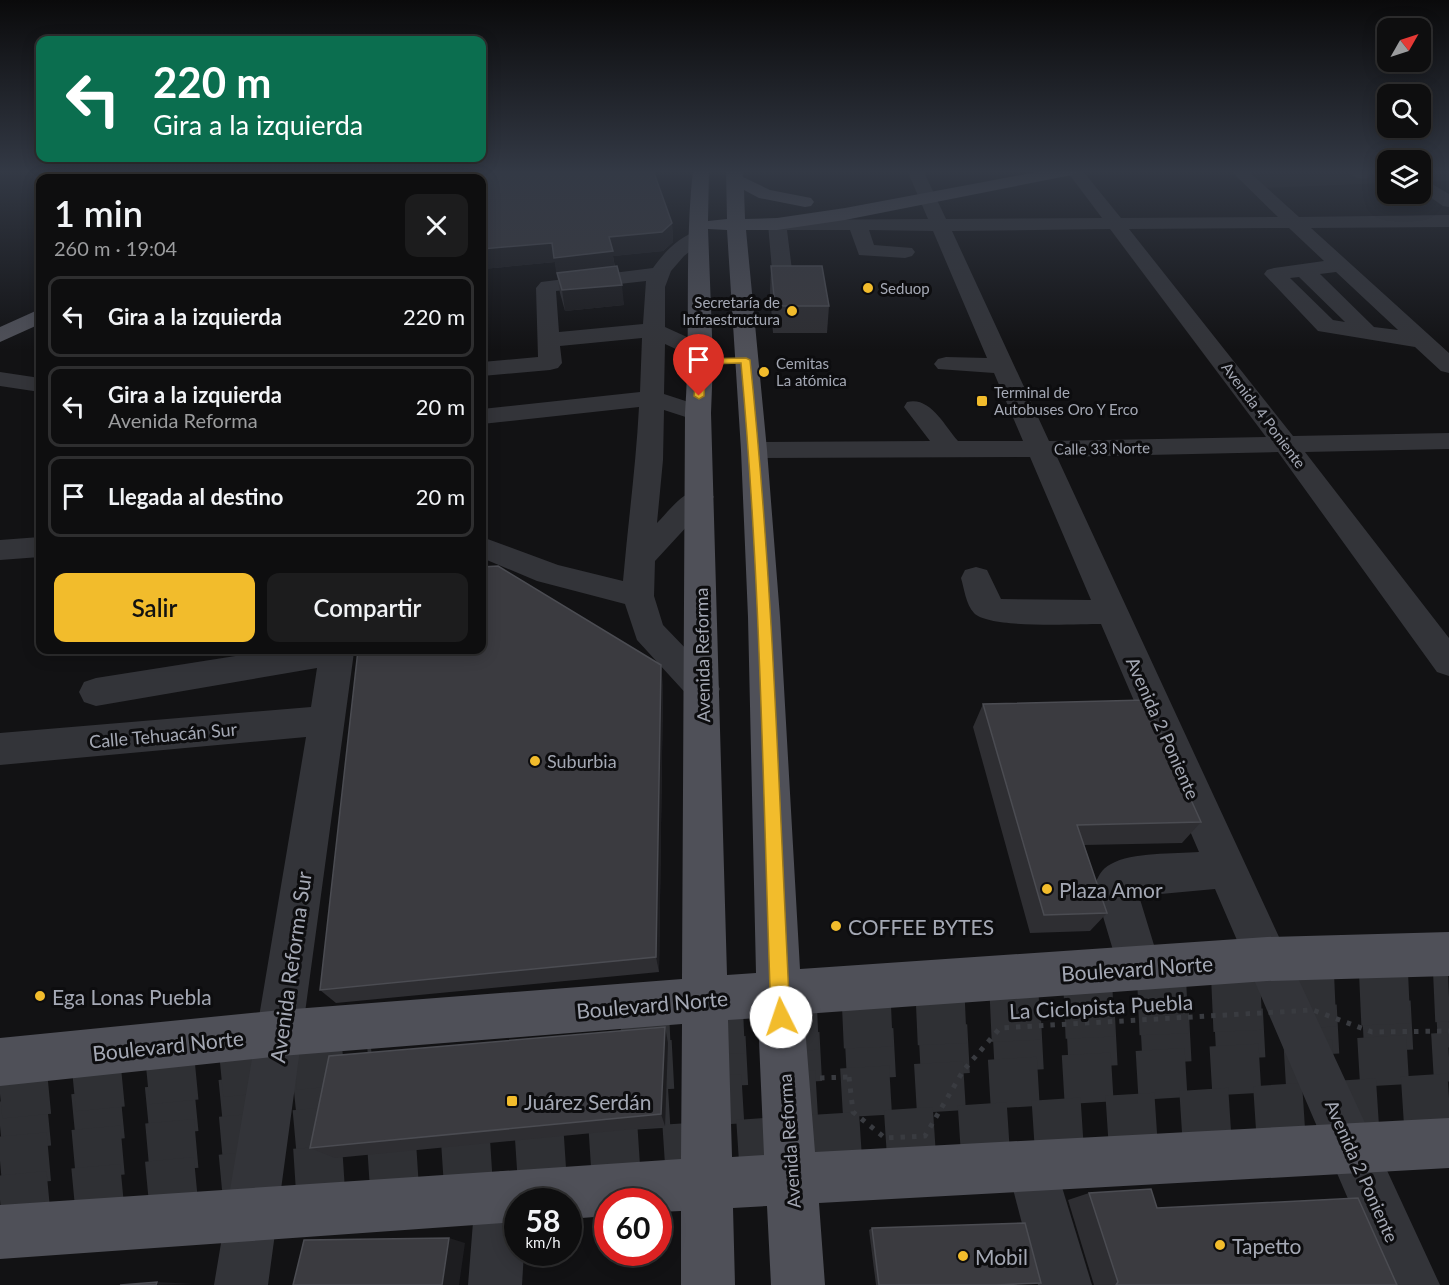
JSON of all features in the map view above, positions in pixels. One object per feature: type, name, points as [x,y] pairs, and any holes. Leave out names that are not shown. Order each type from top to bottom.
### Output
[{"type":"main road","name":"Avenida Reforma","points":[[699,230],[701,357],[698,413],[708,1285]]},
{"type":"main road","name":"Avenida Reforma","points":[[735,230],[754,450],[779,993],[798,1285]]},
{"type":"main road","points":[[0,320],[36,303]]},
{"type":"main road","points":[[0,335],[36,318]]},
{"type":"main road","points":[[701,357],[746,360]]},
{"type":"main road","name":"Boulevard Norte","points":[[0,1062],[281,1033],[779,993],[1267,959],[1449,954]]},
{"type":"main road","points":[[0,1232],[708,1184],[1449,1143]]},
{"type":"street","points":[[694,230],[659,273],[653,307],[651,460],[644,497],[638,596],[649,631],[702,689]]},
{"type":"street","points":[[778,230],[782,270]]},
{"type":"street","points":[[859,230],[866,251],[905,252]]},
{"type":"street","name":"Avenida 2 Poniente","points":[[943,230],[1038,449],[1413,1285]]},
{"type":"street","name":"Avenida 4 Poniente","points":[[1122,230],[1449,663]]},
{"type":"street","points":[[1302,230],[1449,366]]},
{"type":"street","points":[[1339,265],[1274,274],[1326,326],[1422,342]]},
{"type":"street","points":[[1304,270],[1368,333]]},
{"type":"street","points":[[486,369],[550,363],[546,298],[548,286],[659,273]]},
{"type":"street","points":[[549,340],[653,330],[701,357]]},
{"type":"street","points":[[946,364],[1002,366]]},
{"type":"street","points":[[0,379],[36,384]]},
{"type":"street","points":[[486,416],[651,398],[698,413]]},
{"type":"street","points":[[916,407],[950,449]]},
{"type":"street","name":"Calle 33 Norte","points":[[754,450],[1287,446],[1449,441]]},
{"type":"street","points":[[640,558],[700,497]]},
{"type":"street","points":[[0,550],[36,547]]},
{"type":"street","points":[[486,549],[558,576],[638,596]]},
{"type":"street","points":[[976,578],[985,605],[996,611],[1111,612]]},
{"type":"street","points":[[96,692],[319,654]]},
{"type":"street","name":"Avenida Reforma Sur","points":[[241,1285],[281,1033],[336,654]]},
{"type":"street","name":"Calle Tehuacán Sur","points":[[0,749],[325,721]]},
{"type":"street","points":[[1139,968],[1115,886],[1124,878],[1227,869]]},
{"type":"street","points":[[1032,1166],[1065,1285]]},
{"type":"street","points":[[495,1285],[501,1197]]},
{"type":"path","name":"La Ciclopista Puebla","points":[[820,1078],[849,1077],[853,1112],[885,1138],[925,1136],[963,1071],[1000,1028],[1313,1010],[1372,1032],[1449,1030]]},
{"type":"building","points":[[486,230],[664,230],[609,237],[613,251],[554,258],[552,243],[486,249]]},
{"type":"building","points":[[617,266],[622,285],[562,290],[557,273]]},
{"type":"building","points":[[771,266],[822,266],[829,306],[775,306]]},
{"type":"building","points":[[498,566],[661,665],[656,957],[320,990],[358,654],[486,654],[486,567]]},
{"type":"building","points":[[1146,700],[1201,822],[1077,825],[1107,913],[1044,915],[983,704]]},
{"type":"building","points":[[665,1027],[661,1114],[310,1148],[329,1056]]},
{"type":"building","points":[[1151,1189],[1157,1208],[1358,1198],[1397,1285],[1116,1285],[1118,1282],[1089,1193]]},
{"type":"building","name":"Mobil","points":[[1025,1223],[1041,1283],[879,1285],[872,1228]]},
{"type":"building","points":[[449,1238],[442,1285],[293,1285],[304,1240]]},
{"type":"building","points":[[157,1282],[156,1285],[120,1285]]},
{"type":"tunnel","points":[[621,1034],[1449,997]]},
{"type":"tunnel","points":[[624,1067],[1449,1023]]},
{"type":"tunnel","points":[[620,1106],[1449,1057]]},
{"type":"tunnel","points":[[0,1094],[372,1058]]},
{"type":"tunnel","points":[[0,1126],[366,1090]]},
{"type":"tunnel","points":[[0,1200],[253,1176],[1449,1098]]},
{"type":"tunnel","points":[[0,1161],[357,1129]]},
{"type":"place","name":"Seduop","points":[[868,288]]},
{"type":"place","name":"Secretaría de Infraestructura","points":[[792,311]]},
{"type":"place","name":"Cemitas La atómica","points":[[764,372]]},
{"type":"place","name":"Terminal de Autobuses Oro Y Erco","points":[[982,401]]},
{"type":"place","name":"Suburbia","points":[[535,761]]},
{"type":"place","name":"Plaza Amor","points":[[1047,889]]},
{"type":"place","name":"COFFEE BYTES","points":[[836,926]]},
{"type":"place","name":"Ega Lonas Puebla","points":[[40,996]]},
{"type":"place","name":"Juárez Serdán","points":[[512,1101]]},
{"type":"place","name":"Tapetto","points":[[1220,1245]]},
{"type":"place","name":"Mobil","points":[[963,1256]]},
{"type":"route","points":[[699,396],[701,361],[746,360],[754,450],[762,593],[781,1017]]}]
